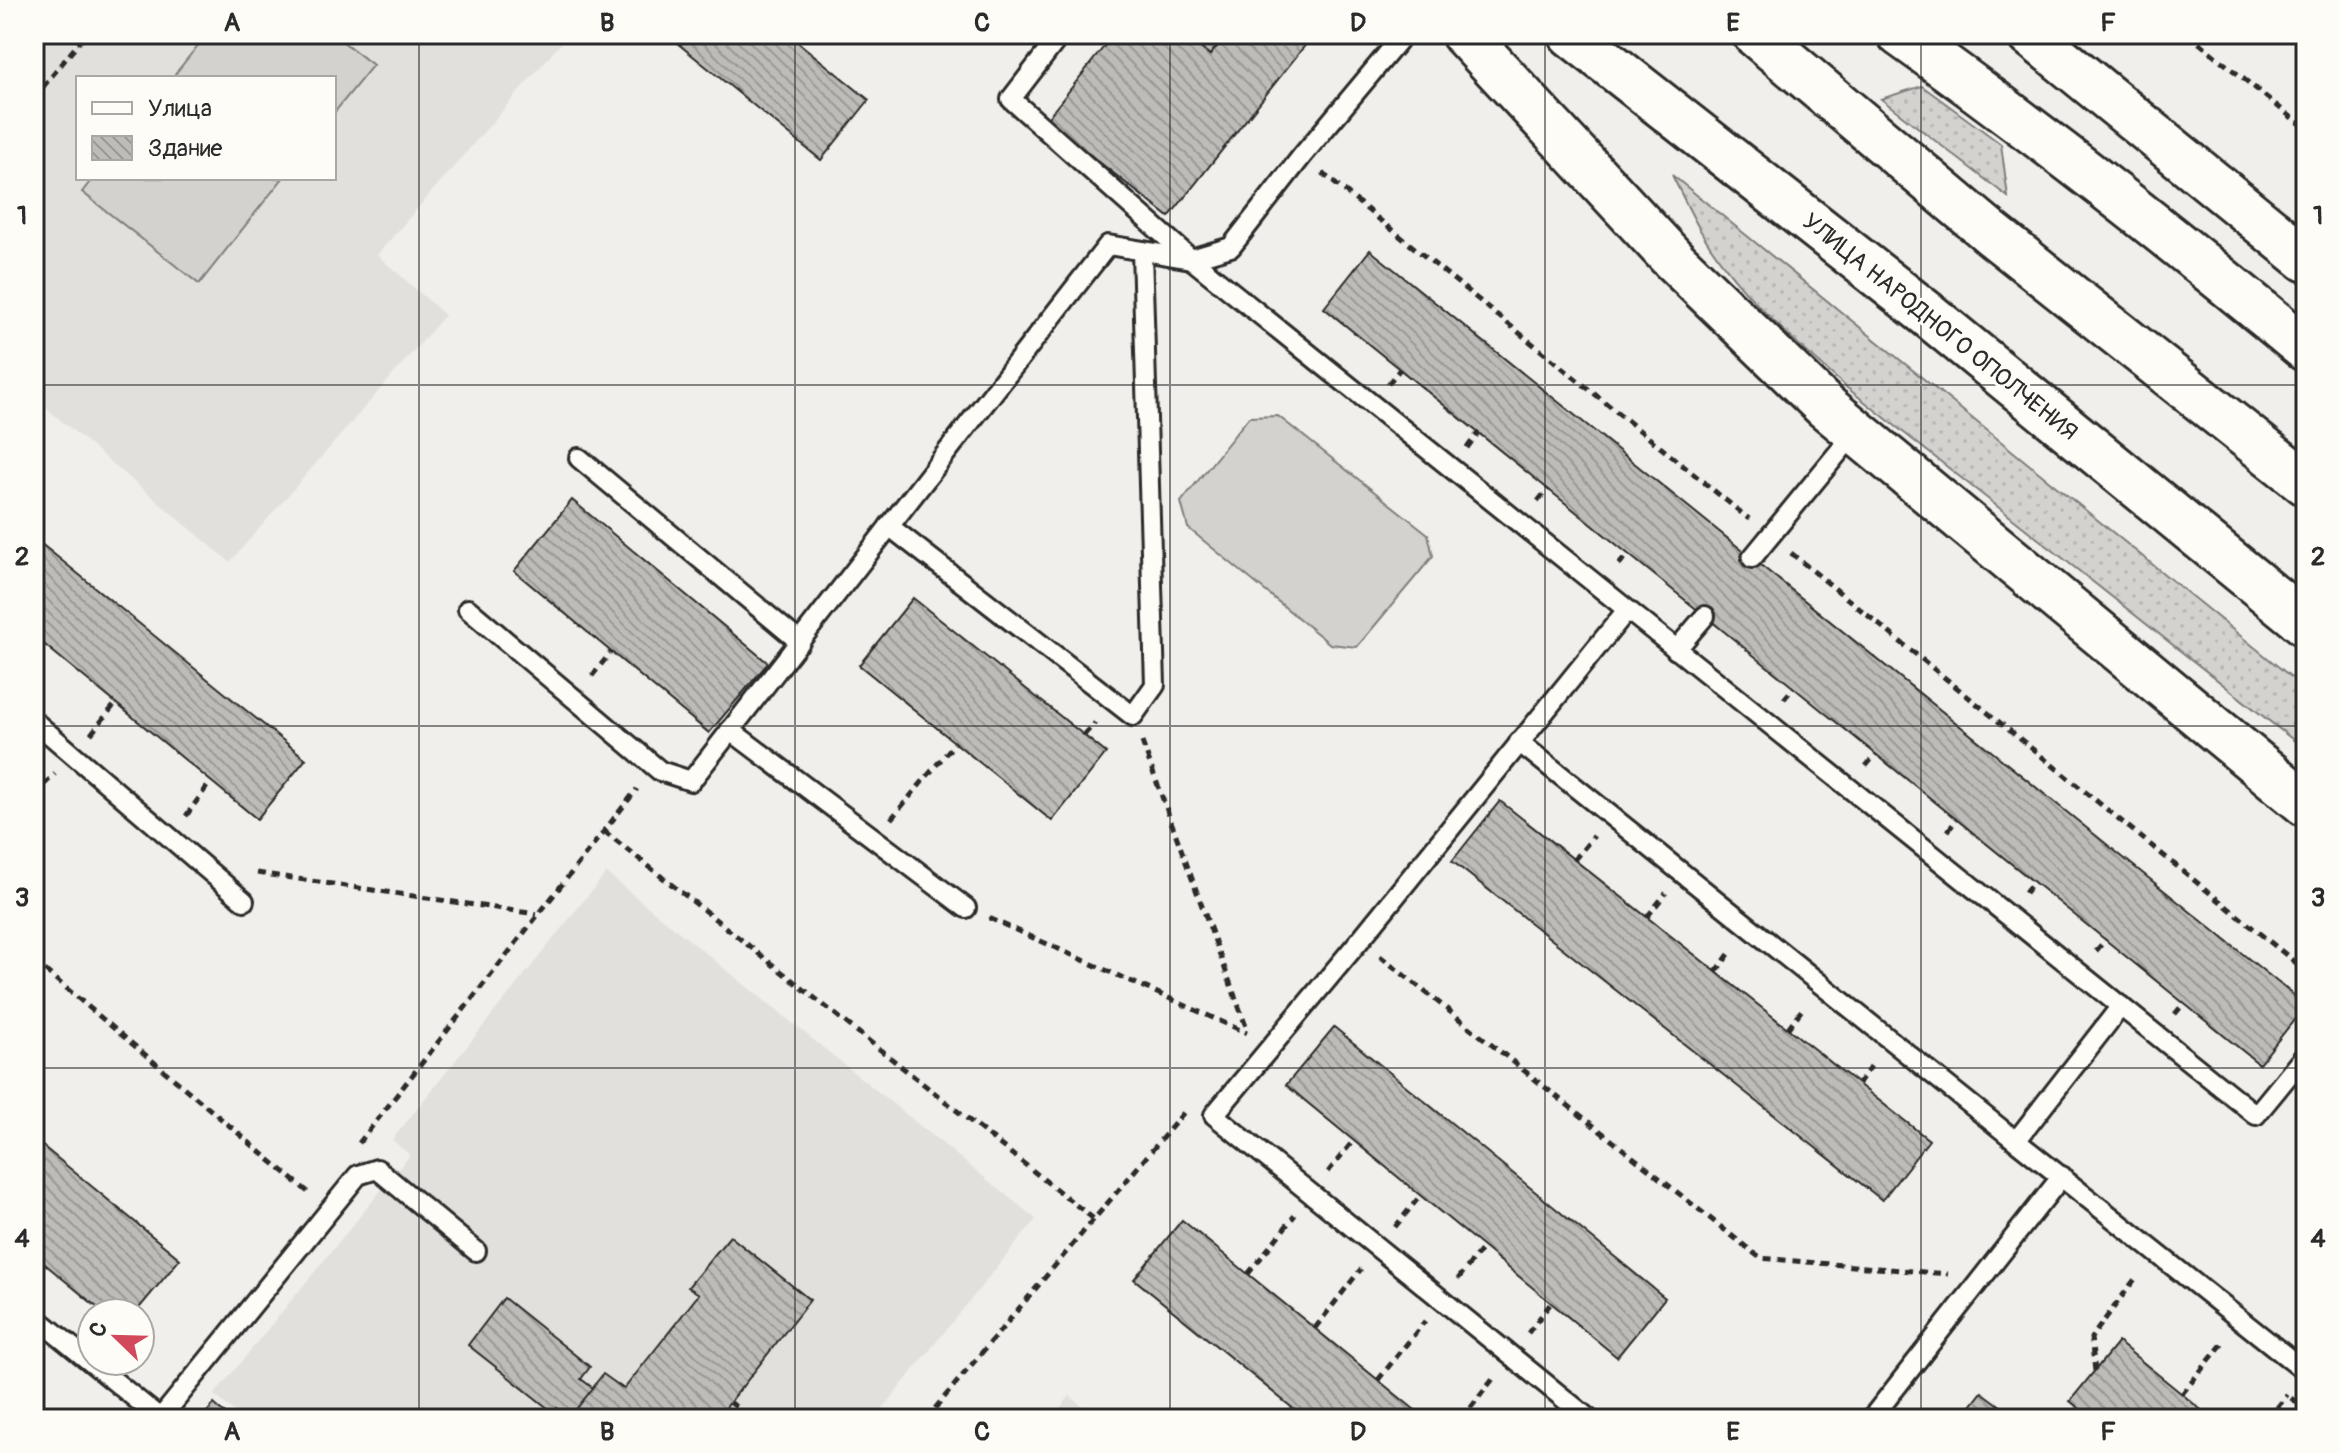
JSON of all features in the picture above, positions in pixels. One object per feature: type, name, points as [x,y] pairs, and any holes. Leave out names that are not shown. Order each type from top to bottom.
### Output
[{"type":"main road","points":[[1464,34],[1674,260],[1825,406],[2306,804]]},
{"type":"main road","name":"УЛИЦА НАРОДНОГО ОПОЛЧЕНИЯ","points":[[1571,34],[1926,313],[2306,624]]},
{"type":"main road","points":[[1755,34],[1991,233],[2306,483]]},
{"type":"main road","points":[[1900,34],[2065,155],[2182,246],[2306,349]]},
{"type":"main road","points":[[2030,34],[2306,259]]},
{"type":"lane","points":[[1061,34],[1011,99],[1191,259],[2256,1115],[2306,1054]]},
{"type":"lane","points":[[468,609],[660,771],[691,781],[1108,245],[1191,259],[1231,247],[1404,34]]},
{"type":"lane","points":[[889,526],[1133,716],[1155,685],[1142,251]]},
{"type":"lane","points":[[1752,558],[1856,431]]},
{"type":"lane","points":[[579,458],[800,642]]},
{"type":"lane","points":[[1589,1419],[1214,1115],[1627,610]]},
{"type":"lane","points":[[1676,650],[1705,616]]},
{"type":"lane","points":[[34,721],[244,901]]},
{"type":"lane","points":[[730,730],[966,908]]},
{"type":"lane","points":[[1519,742],[2306,1372]]},
{"type":"lane","points":[[2016,1141],[2121,1006]]},
{"type":"lane","points":[[34,1316],[160,1419],[358,1175],[377,1169],[476,1251]]},
{"type":"lane","points":[[1871,1419],[2062,1176]]},
{"type":"path","points":[[34,98],[86,34]]},
{"type":"path","points":[[2188,34],[2306,129]]},
{"type":"path","points":[[1302,156],[2306,971]]},
{"type":"path","points":[[74,756],[116,703]]},
{"type":"path","points":[[966,908],[1249,1034],[1133,716]]},
{"type":"path","points":[[874,839],[955,743]]},
{"type":"path","points":[[355,1148],[655,767]]},
{"type":"path","points":[[170,838],[211,781]]},
{"type":"path","points":[[604,831],[1095,1220]]},
{"type":"path","points":[[201,864],[537,914]]},
{"type":"path","points":[[1360,940],[1760,1258],[1981,1277]]},
{"type":"path","points":[[34,961],[315,1198]]},
{"type":"path","points":[[2095,1371],[2091,1338],[2138,1275]]},
{"type":"path","points":[[2182,1394],[2223,1343]]},
{"type":"path","points":[[2268,1419],[2287,1395]]},
{"type":"path","points":[[730,1402],[750,1419]]},
{"type":"shaded area","points":[[34,34],[569,34],[377,255],[445,315],[230,562],[34,398]]},
{"type":"shaded area","points":[[207,34],[333,34],[373,65],[336,111],[336,76],[174,76]]},
{"type":"shaded area","points":[[1922,86],[2001,144],[2008,197],[1881,99]]},
{"type":"shaded area","points":[[1672,175],[2306,689],[2306,750],[1846,387],[1806,351],[1748,295],[1714,253]]},
{"type":"shaded area","points":[[91,180],[281,180],[199,284],[82,192]]},
{"type":"shaded area","points":[[1278,416],[1428,534],[1433,556],[1357,647],[1330,644],[1188,528],[1181,502],[1249,417]]},
{"type":"shaded area","points":[[606,873],[1036,1219],[874,1419],[244,1419],[214,1395],[410,1155],[392,1140]]},
{"type":"shaded area","points":[[1070,1396],[1098,1419],[1051,1419]]},
{"type":"building","points":[[666,34],[788,34],[869,100],[821,160]]},
{"type":"building","points":[[1114,34],[1183,34],[1210,55],[1227,34],[1314,34],[1169,217],[1046,120]]},
{"type":"building","points":[[1183,34],[1227,34],[1210,55]]},
{"type":"building","points":[[1370,250],[2306,1005],[2259,1064],[1324,308]]},
{"type":"building","points":[[572,500],[768,663],[709,733],[514,571]]},
{"type":"building","points":[[34,538],[306,759],[257,819],[34,636]]},
{"type":"building","points":[[913,598],[1106,753],[1052,821],[859,665]]},
{"type":"building","points":[[1500,801],[1929,1140],[1882,1200],[1452,861]]},
{"type":"building","points":[[1334,1027],[1665,1298],[1617,1357],[1286,1085]]},
{"type":"building","points":[[34,1139],[180,1259],[148,1297],[85,1297],[34,1255]]},
{"type":"building","points":[[1182,1220],[1426,1419],[1306,1419],[1134,1279]]},
{"type":"building","points":[[730,1236],[810,1300],[717,1419],[568,1419],[603,1374],[624,1389],[699,1294],[688,1287]]},
{"type":"building","points":[[504,1298],[590,1367],[581,1379],[593,1388],[569,1418],[557,1408],[554,1413],[468,1345]]},
{"type":"building","points":[[2118,1342],[2212,1419],[2092,1419],[2070,1401]]},
{"type":"building","points":[[1982,1392],[2018,1419],[1961,1419]]},
{"type":"building","points":[[214,1404],[231,1419],[201,1419]]}]
